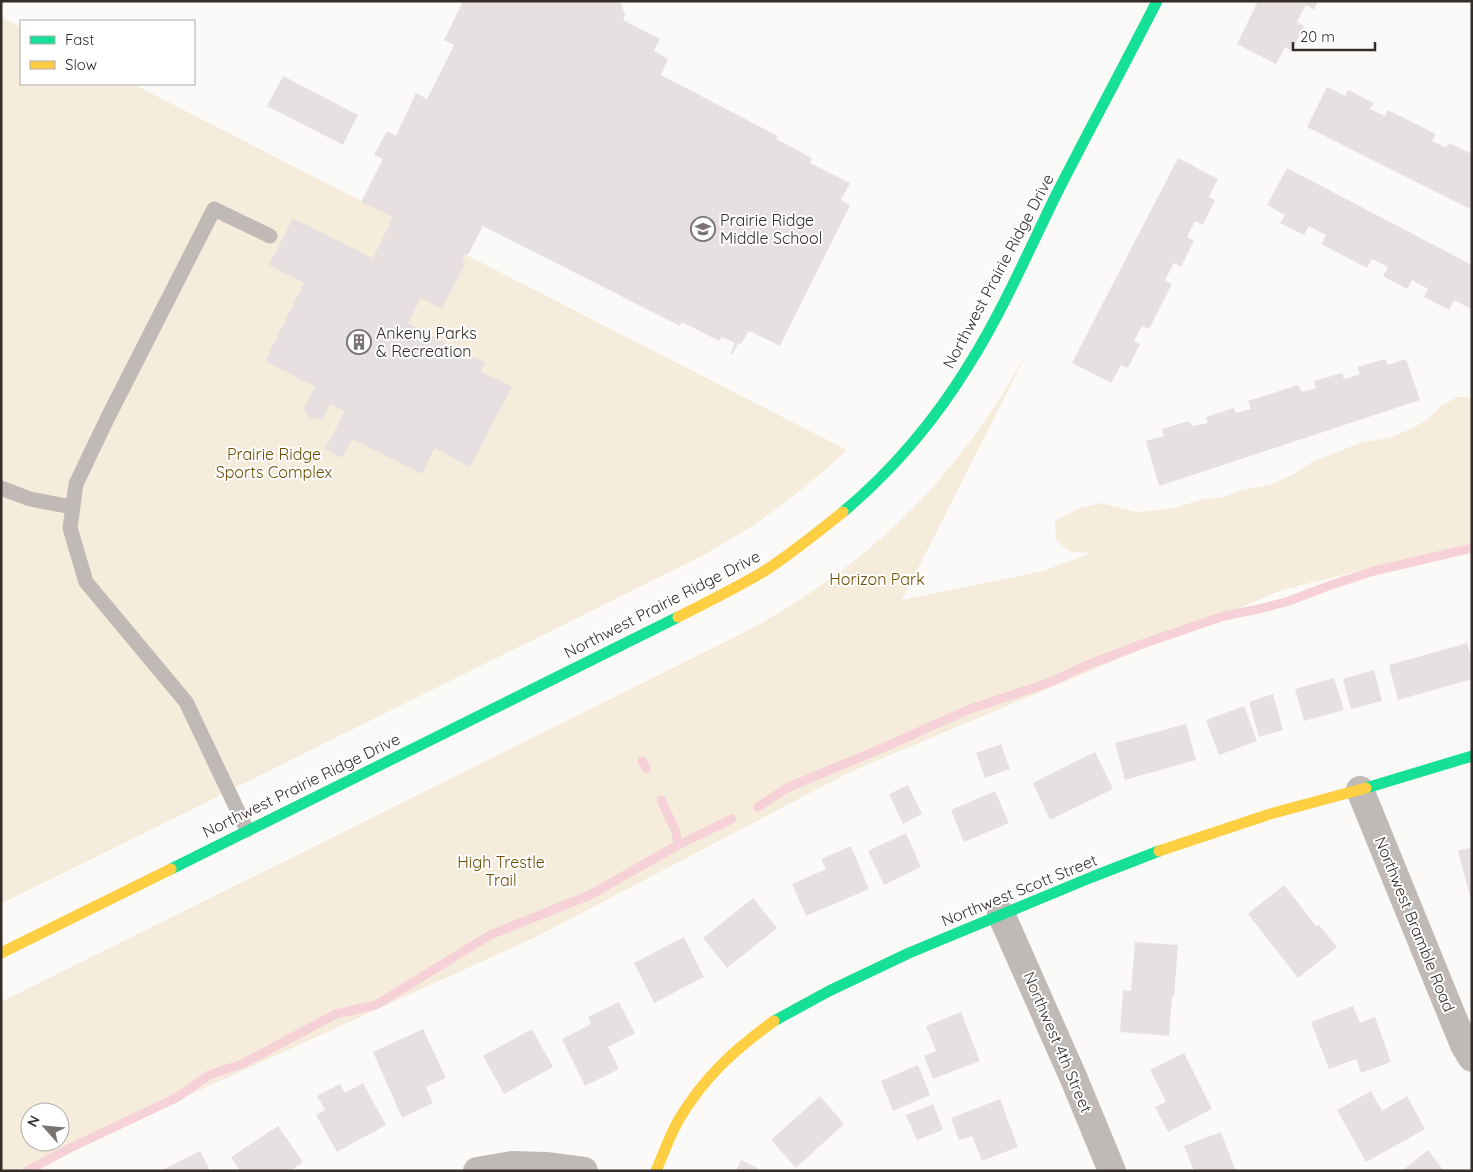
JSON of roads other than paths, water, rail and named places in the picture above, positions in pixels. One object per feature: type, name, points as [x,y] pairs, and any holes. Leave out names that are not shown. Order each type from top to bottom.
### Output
[{"type":"street","name":"Northwest Prairie Ridge Drive","points":[[1,953],[714,599],[768,568],[818,533],[872,487],[919,436],[957,384],[994,321],[1048,210],[1157,1]]},
{"type":"street","name":"Northwest Scott Street","points":[[656,1171],[677,1123],[696,1094],[720,1065],[744,1043],[776,1020],[829,991],[908,953],[1184,842],[1270,814],[1360,790],[1472,756]]},
{"type":"street","name":"Northwest Bramble Road","points":[[1360,790],[1464,1045],[1472,1058]]},
{"type":"street","name":"Northwest 4th Street","points":[[1001,914],[1074,1079],[1112,1171]]},
{"type":"street","points":[[477,1171],[512,1165],[546,1166],[584,1171]]},
{"type":"lane","points":[[246,830],[186,702],[86,582],[70,528],[76,484],[214,209],[270,236]]},
{"type":"lane","points":[[1,488],[30,499],[72,507]]},
{"type":"waterway","points":[[758,807],[787,788],[970,709],[1048,683],[1087,665],[1145,643],[1224,616],[1289,601],[1374,571],[1472,548]]},
{"type":"waterway","points":[[642,761],[646,768]]},
{"type":"waterway","points":[[661,800],[676,832],[678,845]]},
{"type":"waterway","points":[[27,1171],[70,1148],[176,1098],[209,1075],[242,1064],[336,1014],[376,1005],[490,935],[590,895],[678,845],[732,819]]},
{"type":"place","name":"Prairie Ridge Middle School","points":[[703,229]]},
{"type":"place","name":"Ankeny Parks & Recreation","points":[[359,342]]},
{"type":"park label","name":"Prairie Ridge Sports Complex","points":[[274,463]]},
{"type":"park label","name":"Horizon Park","points":[[877,579]]},
{"type":"park label","name":"High Trestle Trail","points":[[501,871]]}]
